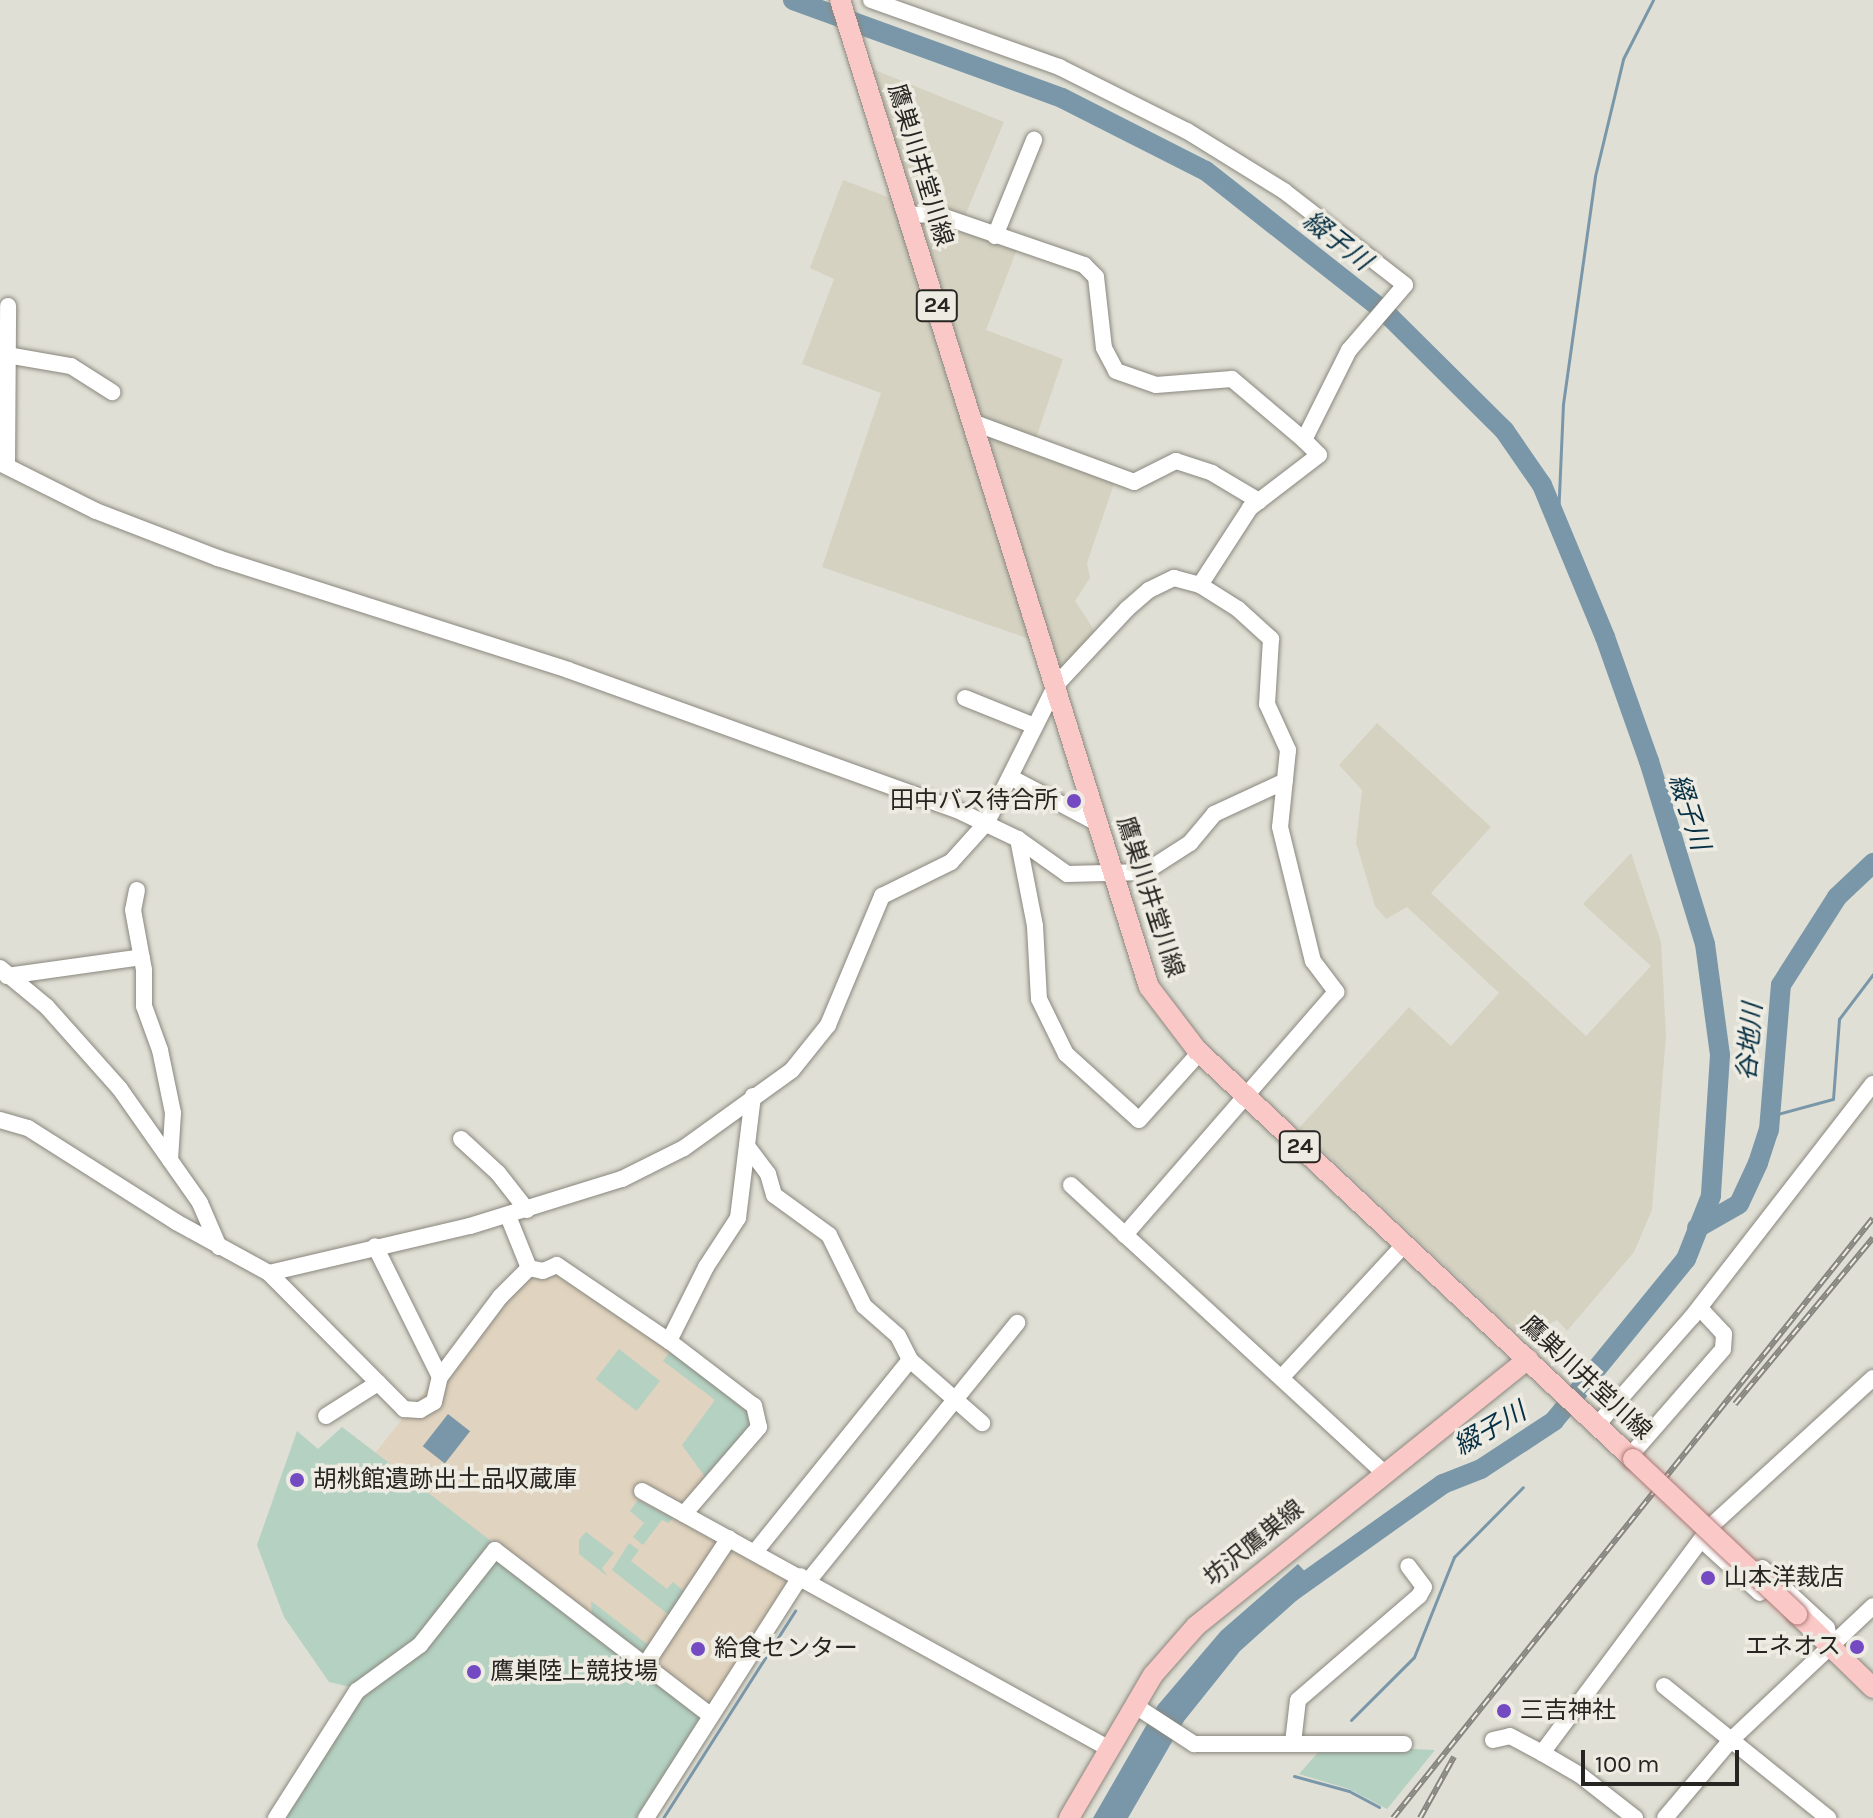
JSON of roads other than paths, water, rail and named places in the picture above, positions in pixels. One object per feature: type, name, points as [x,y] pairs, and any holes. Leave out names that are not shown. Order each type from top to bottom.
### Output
[{"type":"main road","name":"鷹巣川井堂川線","points":[[840,0],[1149,987],[1200,1052],[1594,1422],[1635,1454],[1873,1688]]},
{"type":"main road","name":"坊沢鷹巣線","points":[[1069,1818],[1106,1747],[1138,1708],[1169,1654],[1219,1604],[1528,1359]]},
{"type":"street","points":[[871,0],[1059,67],[1187,131],[1243,163],[1405,285],[1363,331],[1304,440]]},
{"type":"street","points":[[995,236],[1034,140]]},
{"type":"street","points":[[908,215],[936,214],[1093,271],[1104,348],[1116,371],[1156,385],[1232,379],[1319,455],[1259,501],[1200,585]]},
{"type":"street","points":[[8,306],[4,464],[96,511],[216,557],[568,670],[987,822],[1018,839],[1067,874],[1114,876],[1158,865],[1190,843],[1214,814],[1285,781]]},
{"type":"street","points":[[7,355],[71,366],[112,392]]},
{"type":"street","points":[[972,422],[1134,482],[1176,461],[1212,473],[1259,501]]},
{"type":"street","points":[[269,1273],[508,1216],[662,1160],[792,1070],[817,1043],[848,982],[882,896],[951,862],[987,822],[1032,725],[1056,685],[1149,590],[1174,578],[1200,585],[1264,627],[1271,639],[1267,704],[1288,750],[1279,813],[1288,862],[1313,961],[1336,992],[1125,1235]]},
{"type":"street","points":[[965,698],[1032,725]]},
{"type":"street","points":[[1010,777],[1099,824]]},
{"type":"street","points":[[1018,839],[1035,926],[1039,999],[1066,1054],[1139,1120],[1200,1052]]},
{"type":"street","points":[[137,890],[133,910],[142,957],[144,1006],[160,1050],[173,1113],[170,1160]]},
{"type":"street","points":[[4,972],[142,957]]},
{"type":"street","points":[[4,972],[73,1034],[200,1203],[219,1247]]},
{"type":"street","points":[[1594,1422],[1700,1308],[1873,1084]]},
{"type":"street","points":[[669,1341],[706,1267],[736,1225],[753,1096]]},
{"type":"street","points":[[0,1120],[46,1139],[219,1247],[269,1273],[404,1409],[420,1410],[434,1402],[440,1377],[500,1297],[529,1268],[557,1265],[727,1381],[760,1418],[759,1427],[684,1514]]},
{"type":"street","points":[[461,1139],[498,1173],[527,1210]]},
{"type":"street","points":[[747,1146],[768,1174],[774,1195],[829,1235],[864,1306],[898,1336],[910,1360],[982,1423]]},
{"type":"street","points":[[1071,1185],[1384,1473]]},
{"type":"street","points":[[508,1216],[529,1268]]},
{"type":"street","points":[[1282,1377],[1404,1245]]},
{"type":"street","points":[[375,1246],[440,1377]]},
{"type":"street","points":[[1635,1454],[1723,1349],[1719,1325],[1700,1308]]},
{"type":"street","points":[[646,1818],[805,1578],[958,1402],[1017,1323]]},
{"type":"street","points":[[755,1552],[910,1360]]},
{"type":"street","points":[[1542,1753],[1712,1525],[1873,1378]]},
{"type":"street","points":[[326,1416],[378,1383]]},
{"type":"street","points":[[642,1491],[805,1578],[1106,1747]]},
{"type":"street","points":[[1712,1525],[1827,1628],[1830,1645]]},
{"type":"street","points":[[645,1665],[729,1538]]},
{"type":"street","points":[[1703,1541],[1816,1644],[1830,1645]]},
{"type":"street","points":[[276,1818],[357,1691],[420,1645],[495,1550],[711,1716]]},
{"type":"street","points":[[1293,1743],[1298,1700],[1419,1596],[1421,1580],[1408,1566]]},
{"type":"street","points":[[1665,1818],[1731,1740],[1873,1606]]},
{"type":"street","points":[[1664,1686],[1828,1818]]},
{"type":"street","points":[[1138,1708],[1189,1741],[1404,1744]]},
{"type":"street","points":[[1493,1740],[1510,1736],[1542,1753],[1580,1775],[1635,1818]]},
{"type":"water","points":[[448,1414],[470,1431],[445,1464],[423,1446]]},
{"type":"water","points":[[1298,1564],[1316,1583],[1240,1651],[1184,1721],[1128,1818],[1093,1818],[1158,1705],[1221,1631]]},
{"type":"waterway","name":"綴子川","points":[[793,0],[1062,98],[1206,171],[1385,312],[1504,430],[1542,485],[1605,637],[1649,761],[1705,944],[1720,1055],[1711,1196],[1686,1259],[1554,1421],[1481,1469],[1443,1484],[1291,1592]]},
{"type":"waterway","points":[[1558,518],[1563,404],[1595,176],[1623,59],[1653,0]]},
{"type":"waterway","name":"谷地川","points":[[1697,1228],[1739,1204],[1758,1163],[1769,1130],[1781,985],[1837,897],[1873,863]]},
{"type":"waterway","points":[[1770,1116],[1833,1099],[1839,1019],[1873,974]]},
{"type":"waterway","points":[[1351,1720],[1414,1657],[1454,1557],[1523,1487]]},
{"type":"waterway","points":[[663,1818],[795,1611]]},
{"type":"waterway","points":[[1294,1776],[1349,1791],[1379,1807]]},
{"type":"railway","points":[[1393,1818],[1873,1218]]},
{"type":"railway","points":[[1735,1404],[1873,1238]]},
{"type":"railway","points":[[1420,1818],[1454,1757]]},
{"type":"place","name":"田中バス待合所","points":[[1074,801]]},
{"type":"place","name":"胡桃館遺跡出土品収蔵庫","points":[[297,1480]]},
{"type":"place","name":"山本洋裁店","points":[[1708,1578]]},
{"type":"place","name":"エネオス","points":[[1857,1647]]},
{"type":"place","name":"給食センター","points":[[698,1649]]},
{"type":"place","name":"鷹巣陸上競技場","points":[[474,1672]]},
{"type":"place","name":"三吉神社","points":[[1504,1711]]}]
